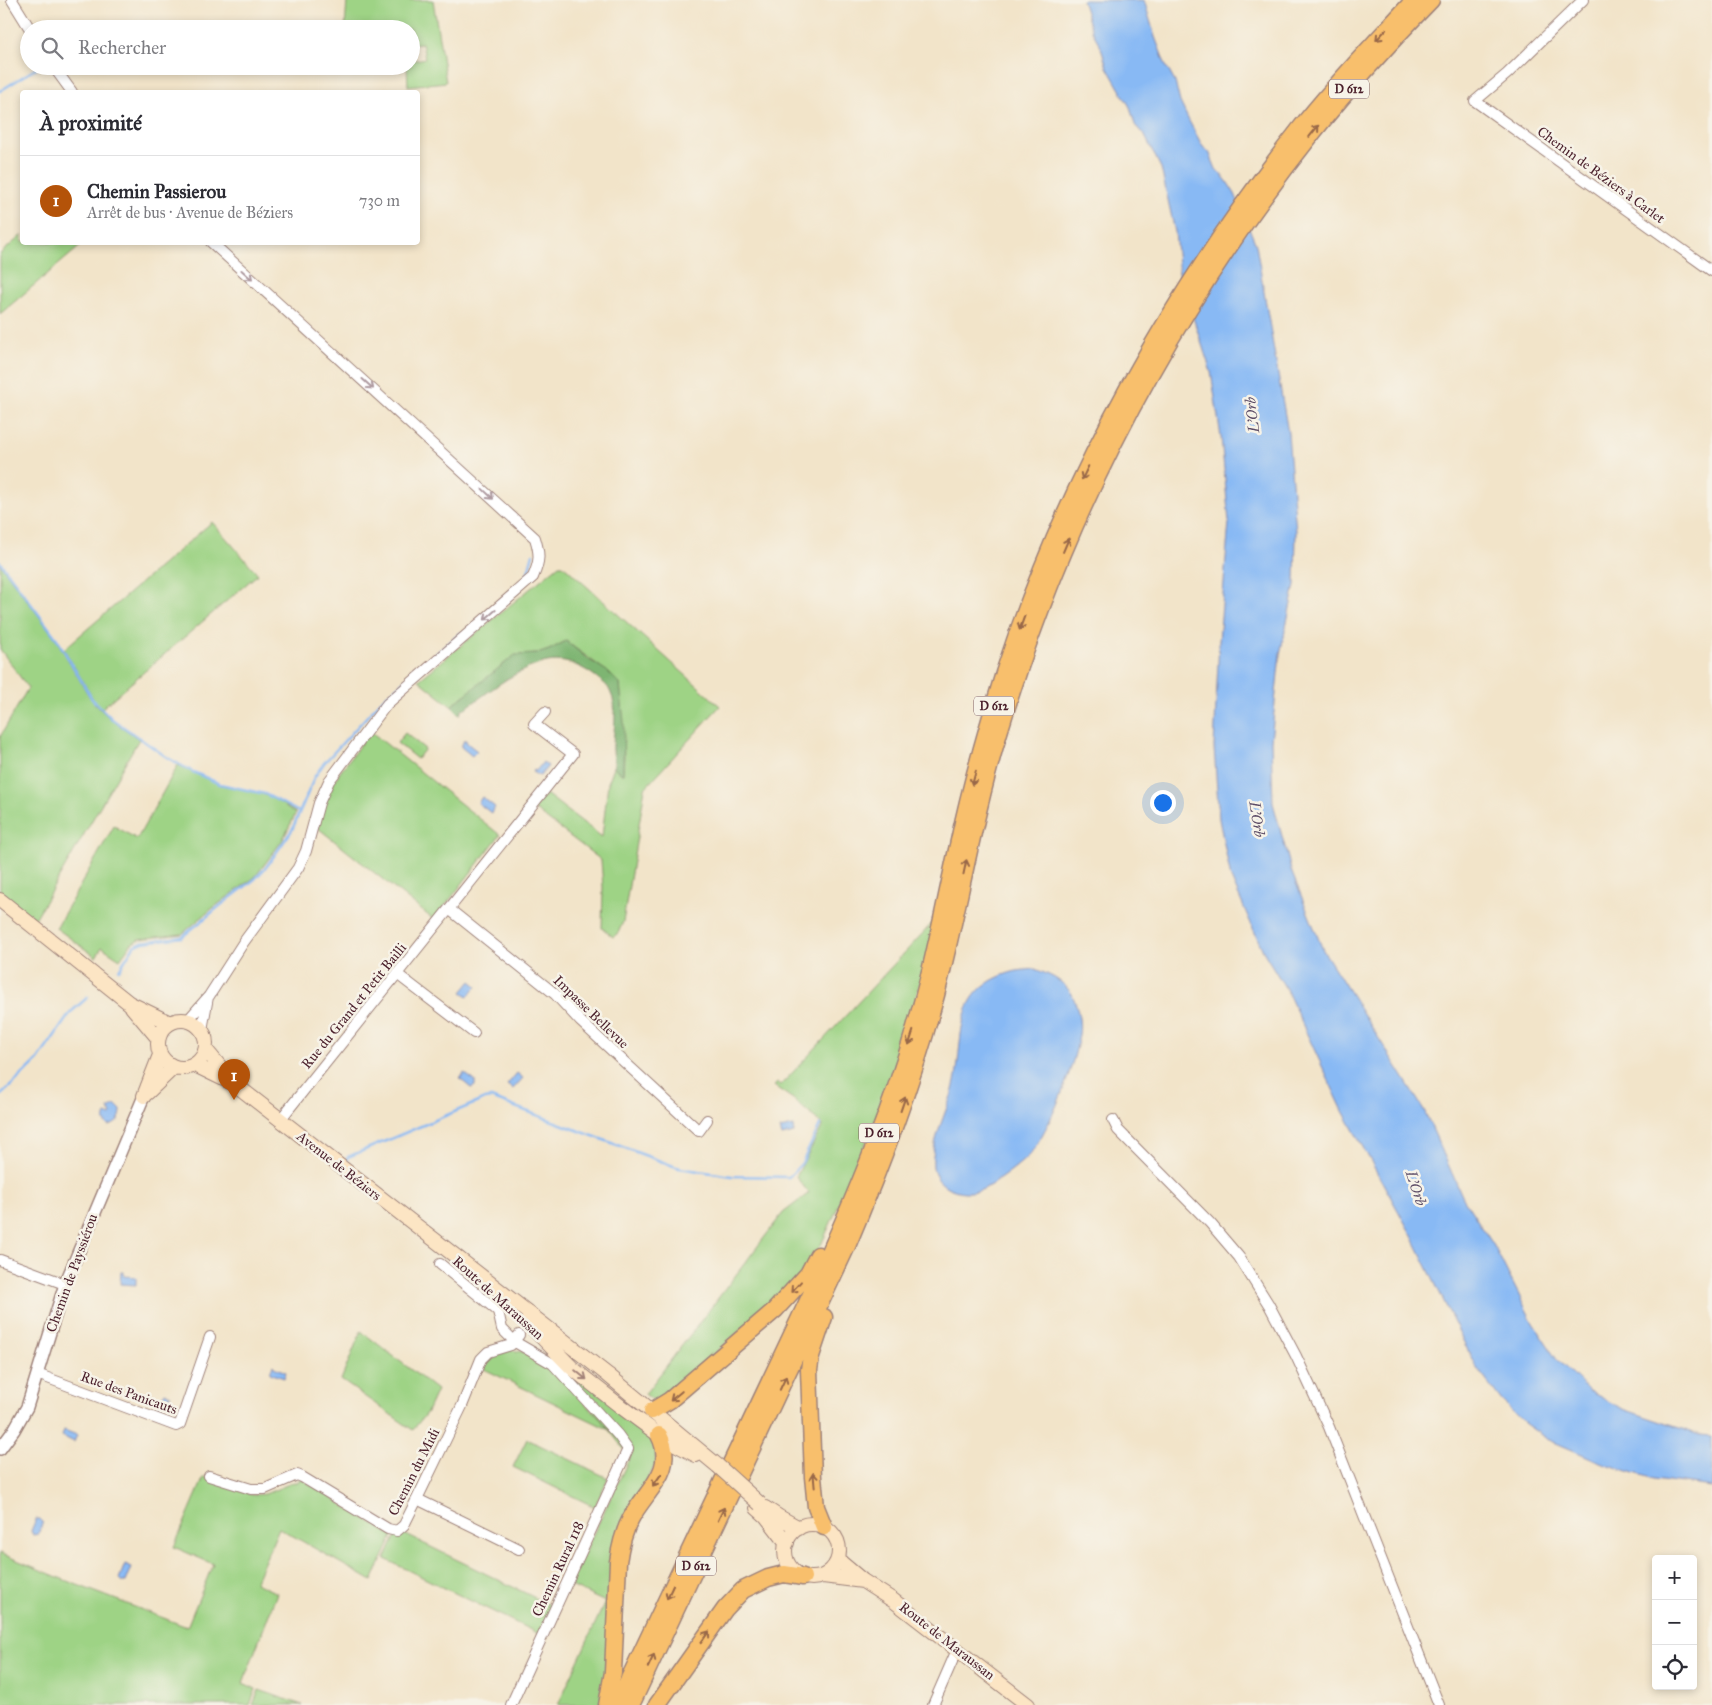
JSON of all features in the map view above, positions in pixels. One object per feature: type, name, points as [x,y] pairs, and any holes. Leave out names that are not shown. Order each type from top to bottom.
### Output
[{"type":"highway","name":"D 612","points":[[1270,179],[1300,130],[1348,71],[1414,0]]},
{"type":"highway","name":"D 612","points":[[631,1705],[834,1273],[870,1177],[892,1096],[920,1010],[987,729],[1023,620],[1074,496],[1104,435],[1162,341],[1199,271],[1270,179],[1431,0]]},
{"type":"highway","name":"D 612","points":[[619,1705],[815,1286],[870,1177]]},
{"type":"highway","points":[[652,1411],[670,1400],[767,1316],[808,1274],[833,1228],[852,1186],[870,1177],[874,1202],[825,1314],[813,1349],[809,1370],[813,1477],[816,1507],[824,1527]]},
{"type":"highway","points":[[607,1705],[612,1672],[620,1547],[630,1520],[662,1472],[666,1458],[664,1444],[659,1435]]},
{"type":"highway","points":[[657,1705],[725,1609],[743,1590],[768,1578],[784,1574],[803,1577]]},
{"type":"main road","points":[[0,900],[129,1003],[158,1038]]},
{"type":"main road","points":[[129,1003],[170,1023]]},
{"type":"main road","points":[[188,1020],[194,1022],[206,1036],[206,1050],[204,1056],[195,1065],[189,1068],[174,1068],[160,1055],[158,1038],[170,1023],[188,1020]]},
{"type":"main road","name":"Avenue de Béziers","points":[[206,1050],[236,1086]]},
{"type":"main road","name":"Chemin de Payssiérou","points":[[144,1096],[160,1055]]},
{"type":"main road","name":"Avenue de Béziers","points":[[195,1065],[236,1086],[442,1247]]},
{"type":"main road","name":"Chemin de Payssiérou","points":[[144,1096],[174,1068]]},
{"type":"main road","name":"Route de Maraussan","points":[[442,1247],[535,1329],[572,1368],[659,1435],[716,1468]]},
{"type":"main road","name":"Route de Maraussan","points":[[442,1247],[652,1411],[758,1506],[787,1543]]},
{"type":"main road","name":"Route de Maraussan","points":[[758,1506],[799,1528]]},
{"type":"main road","points":[[816,1524],[824,1527],[831,1532],[838,1545],[838,1560],[834,1567],[823,1576],[803,1577],[790,1567],[786,1559],[787,1543],[799,1528],[816,1524]]},
{"type":"main road","name":"Route de Maraussan","points":[[838,1560],[863,1581],[894,1601],[1028,1705]]},
{"type":"main road","name":"Route de Maraussan","points":[[823,1576],[863,1581]]},
{"type":"street","points":[[12,0],[24,20]]},
{"type":"street","name":"Chemin de Béziers à Carlet","points":[[1583,0],[1507,74],[1475,101],[1712,271]]},
{"type":"street","points":[[60,75],[71,90]]},
{"type":"street","points":[[188,1020],[208,996],[243,943],[298,868],[306,851],[319,804],[329,781],[387,704],[533,577],[538,567],[539,552],[534,538],[528,531],[214,245]]},
{"type":"street","name":"Rue du Grand et Petit Bailli","points":[[280,1120],[573,754],[534,724],[545,712]]},
{"type":"street","name":"Impasse Bellevue","points":[[449,910],[555,994],[580,1021],[698,1131],[707,1120]]},
{"type":"street","points":[[398,974],[474,1033]]},
{"type":"street","points":[[202,1030],[208,996]]},
{"type":"street","name":"Chemin de Payssiérou","points":[[0,1449],[14,1430],[27,1407],[66,1284],[144,1096]]},
{"type":"street","points":[[1113,1120],[1118,1130],[1210,1223],[1239,1257],[1269,1305],[1296,1356],[1329,1427],[1438,1705]]},
{"type":"street","points":[[0,1260],[66,1284]]},
{"type":"street","points":[[440,1264],[498,1311],[502,1328],[517,1338],[523,1318]]},
{"type":"street","name":"Chemin du Midi","points":[[209,1476],[251,1489],[265,1489],[297,1476],[302,1477],[388,1529],[397,1531],[404,1525],[417,1499],[462,1406],[481,1359],[488,1352],[505,1348],[517,1338],[535,1329]]},
{"type":"street","name":"Rue des Panicauts","points":[[37,1374],[176,1426],[180,1424],[210,1337]]},
{"type":"street","name":"Chemin Rural 118","points":[[512,1703],[628,1450],[618,1435],[552,1364],[517,1338]]},
{"type":"street","points":[[417,1499],[519,1549]]},
{"type":"street","points":[[933,1705],[957,1650]]},
{"type":"green space","points":[[347,0],[433,0],[446,82],[408,86],[407,75],[420,75],[420,59],[425,58],[422,43],[420,43],[420,20],[346,20]]},
{"type":"green space","points":[[20,237],[20,245],[82,245],[0,314],[0,254]]},
{"type":"green space","points":[[212,522],[258,574],[102,708],[93,699],[64,649]]},
{"type":"green space","points":[[0,564],[56,639],[96,705],[113,721],[139,739],[35,919],[0,892],[0,737],[28,688],[0,649]]},
{"type":"green space","points":[[559,565],[563,565],[720,706],[645,788],[623,922],[618,933],[613,937],[602,928],[603,887],[601,860],[534,809],[546,794],[602,837],[608,783],[614,767],[623,775],[624,756],[620,684],[566,641],[537,654],[515,656],[451,706],[419,680]]},
{"type":"green space","points":[[566,641],[588,659],[607,671],[620,684],[624,722],[623,775],[614,767],[615,711],[610,691],[603,682],[587,670],[564,662],[556,661],[540,664],[508,679],[461,711],[460,715],[451,706],[515,655],[537,654]]},
{"type":"green space","points":[[370,731],[500,835],[434,920],[318,828],[325,798],[333,782]]},
{"type":"green space","points":[[405,733],[425,749],[417,759],[397,743]]},
{"type":"green space","points":[[178,765],[221,785],[253,791],[271,797],[296,813],[282,841],[255,877],[182,934],[139,939],[131,944],[120,959],[102,947],[96,957],[56,928],[114,826],[137,839]]},
{"type":"green space","points":[[937,918],[922,978],[888,1089],[821,1245],[803,1274],[658,1404],[645,1394],[783,1213],[809,1193],[796,1177],[823,1125],[793,1099],[774,1086],[777,1083],[781,1085]]},
{"type":"green space","points":[[361,1331],[437,1390],[427,1412],[413,1430],[341,1380]]},
{"type":"green space","points":[[511,1350],[523,1352],[547,1364],[612,1431],[482,1368],[487,1358]]},
{"type":"green space","points":[[552,1356],[649,1432],[655,1446],[656,1463],[645,1485],[634,1500],[604,1705],[558,1705],[605,1602],[569,1585],[630,1457]]},
{"type":"green space","points":[[527,1439],[608,1478],[595,1507],[513,1467]]},
{"type":"green space","points":[[204,1477],[252,1495],[265,1494],[298,1482],[300,1478],[393,1536],[372,1581],[279,1528],[255,1583],[277,1593],[243,1683],[256,1689],[250,1705],[0,1705],[0,1553],[187,1627],[213,1564],[174,1547]]},
{"type":"green space","points":[[398,1531],[552,1606],[539,1634],[385,1559]]},
{"type":"green space","points":[[259,1690],[302,1705],[253,1705]]},
{"type":"water","name":"L'Orb","points":[[1082,0],[1144,0],[1155,37],[1166,66],[1175,82],[1180,102],[1203,147],[1209,152],[1216,169],[1235,194],[1256,245],[1288,433],[1296,531],[1295,585],[1280,654],[1271,741],[1273,803],[1292,873],[1323,950],[1424,1110],[1463,1198],[1494,1246],[1533,1323],[1557,1359],[1589,1391],[1623,1409],[1700,1435],[1712,1436],[1712,1487],[1654,1479],[1605,1464],[1547,1439],[1524,1423],[1502,1401],[1476,1367],[1411,1234],[1343,1111],[1286,989],[1263,951],[1231,878],[1219,819],[1214,747],[1219,641],[1229,522],[1221,437],[1211,372],[1179,275],[1175,232],[1161,168],[1145,136],[1135,125],[1130,107],[1107,67]]},
{"type":"water","points":[[464,740],[477,751],[472,756],[461,747]]},
{"type":"water","points":[[543,762],[548,766],[540,776],[532,772],[536,771]]},
{"type":"water","points":[[482,797],[495,807],[491,813],[478,803]]},
{"type":"water","points":[[1035,969],[1046,973],[1065,985],[1074,999],[1077,1009],[1080,1025],[1079,1035],[1067,1080],[1038,1143],[1026,1158],[986,1188],[974,1192],[951,1189],[939,1181],[935,1175],[933,1157],[934,1148],[953,1090],[963,1021],[968,1006],[977,993],[990,982],[1012,972]]},
{"type":"water","points":[[471,981],[477,986],[468,996],[462,992]]},
{"type":"water","points":[[464,1073],[475,1081],[475,1086],[471,1088],[460,1079]]},
{"type":"water","points":[[517,1073],[523,1078],[513,1089],[507,1085]]},
{"type":"water","points":[[116,1105],[121,1110],[119,1119],[116,1123],[108,1126],[105,1122],[105,1116],[106,1114],[112,1115],[108,1109]]},
{"type":"water","points":[[793,1126],[794,1133],[782,1136],[780,1129]]},
{"type":"water","points":[[121,1272],[124,1272],[124,1276],[136,1277],[136,1285],[120,1284]]},
{"type":"water","points":[[273,1365],[286,1372],[284,1378],[270,1373]]},
{"type":"water","points":[[165,1392],[171,1395],[164,1405],[161,1404],[159,1406],[157,1404]]},
{"type":"water","points":[[64,1430],[77,1435],[74,1442],[62,1436]]},
{"type":"water","points":[[36,1519],[40,1519],[43,1522],[38,1534],[33,1535],[31,1531]]},
{"type":"water","points":[[125,1564],[132,1567],[126,1582],[122,1582],[119,1579]]},
{"type":"waterway","points":[[0,91],[26,75]]},
{"type":"waterway","points":[[527,576],[533,554]]},
{"type":"waterway","points":[[0,562],[57,639],[92,699],[112,719],[168,758],[193,772],[220,784],[265,794],[299,812]]},
{"type":"waterway","points":[[119,970],[134,946],[143,942],[182,937],[255,879],[267,866],[292,830],[315,776],[324,763],[382,700],[461,633]]},
{"type":"waterway","points":[[0,1096],[38,1060],[71,1012],[88,997]]},
{"type":"waterway","points":[[346,1161],[348,1157],[491,1098],[679,1168],[732,1176],[789,1177],[802,1163],[820,1125]]},
{"type":"place","name":"Chemin Passierou","points":[[234,1100]]}]
